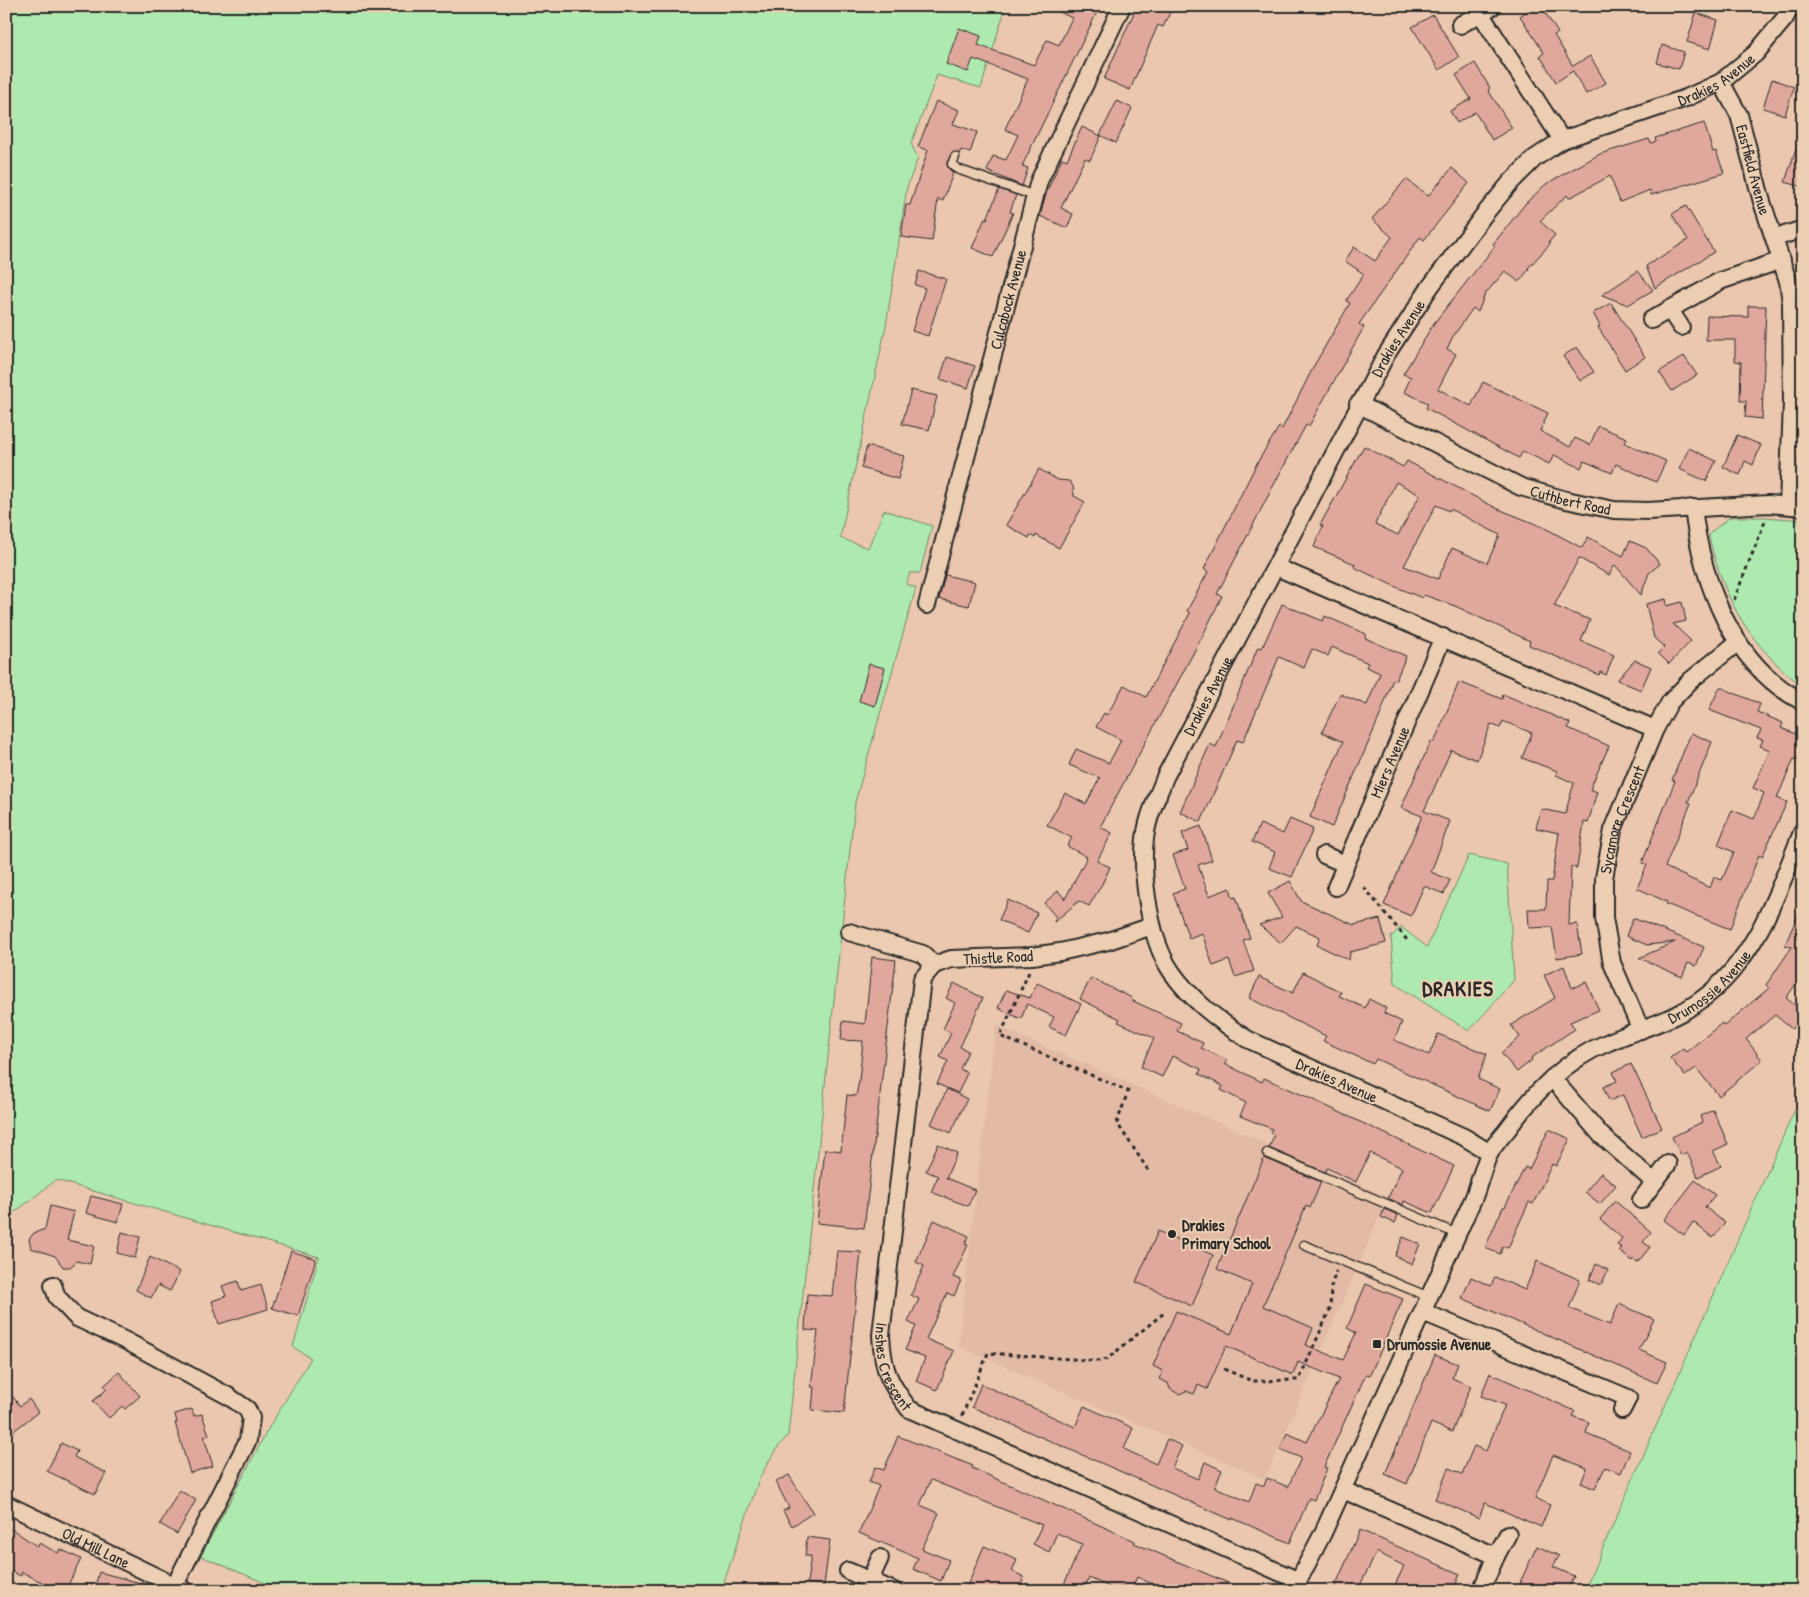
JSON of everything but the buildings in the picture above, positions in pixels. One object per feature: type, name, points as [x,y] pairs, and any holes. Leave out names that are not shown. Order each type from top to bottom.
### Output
[{"type":"street","name":"Culcabock Avenue","points":[[926,604],[1039,181],[1122,6]]},
{"type":"street","name":"Drakies Avenue","points":[[1490,1152],[1464,1138],[1247,1039],[1217,1019],[1194,999],[1170,970],[1152,926],[1145,890],[1144,856],[1148,821],[1165,777],[1276,566],[1358,404],[1386,355],[1430,287],[1483,216],[1510,183],[1535,158],[1562,140],[1686,98],[1721,82],[1756,53],[1785,18],[1791,6]]},
{"type":"street","points":[[1460,25],[1486,10],[1562,140]]},
{"type":"street","name":"Eastfield Avenue","points":[[1721,82],[1739,115],[1788,281],[1791,303],[1791,459],[1795,506]]},
{"type":"street","points":[[1775,238],[1803,229]]},
{"type":"street","points":[[1651,320],[1720,281],[1782,260]]},
{"type":"street","points":[[1669,309],[1681,327]]},
{"type":"street","name":"Cuthbert Road","points":[[1358,404],[1520,488],[1566,500],[1614,510],[1648,511],[1768,504],[1795,506]]},
{"type":"street","points":[[1693,508],[1703,564],[1714,597],[1726,622],[1738,642],[1765,673],[1803,702]]},
{"type":"street","points":[[1276,566],[1655,729]]},
{"type":"street","name":"Miers Avenue","points":[[1336,886],[1443,637]]},
{"type":"street","name":"Sycamore Crescent","points":[[1641,1030],[1612,963],[1604,918],[1604,878],[1613,830],[1655,729],[1670,702],[1691,680],[1738,642]]},
{"type":"street","name":"Drumossie Avenue","points":[[1295,1585],[1323,1534],[1343,1490],[1457,1234],[1490,1152],[1529,1099],[1579,1057],[1608,1042],[1670,1019],[1702,999],[1733,970],[1758,933],[1803,830]]},
{"type":"street","points":[[1324,855],[1345,864]]},
{"type":"street","name":"Thistle Road","points":[[934,965],[951,959],[1032,956],[1108,941],[1152,926]]},
{"type":"street","points":[[849,932],[923,954],[934,965]]},
{"type":"street","name":"Inshes Crescent","points":[[934,965],[922,979],[919,996],[881,1335],[883,1360],[891,1386],[910,1409],[1295,1585]]},
{"type":"street","points":[[1552,1078],[1601,1135],[1654,1182]]},
{"type":"street","points":[[1641,1200],[1668,1164]]},
{"type":"street","points":[[53,1285],[58,1297],[77,1318],[126,1341],[228,1396],[247,1409],[251,1418],[248,1440],[180,1588]]},
{"type":"street","points":[[1426,1304],[1628,1398],[1622,1410]]},
{"type":"street","points":[[1343,1490],[1496,1556]]},
{"type":"street","name":"Old Mill Lane","points":[[6,1504],[180,1588]]},
{"type":"street","points":[[1480,1591],[1508,1534]]},
{"type":"street","points":[[870,1580],[880,1558]]},
{"type":"street","points":[[848,1571],[894,1591]]},
{"type":"lane","points":[[955,157],[952,164],[957,169],[1035,196]]},
{"type":"lane","points":[[1266,1152],[1457,1234]]},
{"type":"lane","points":[[1304,1245],[1426,1304]]},
{"type":"path","points":[[1726,622],[1768,514],[1768,504]]},
{"type":"path","points":[[1364,887],[1407,940]]},
{"type":"path","points":[[1032,956],[1030,967],[1000,1036],[1128,1091],[1117,1123],[1150,1173]]},
{"type":"path","points":[[1224,1369],[1252,1380],[1299,1380],[1330,1309],[1331,1287],[1340,1261]]},
{"type":"path","points":[[956,1430],[988,1353],[1107,1360],[1165,1312]]},
{"type":"shaded area","name":"Drakies Primary School","points":[[996,1025],[1388,1197],[1265,1479],[958,1346]]},
{"type":"green space","points":[[6,6],[1006,6],[981,88],[937,75],[911,144],[918,158],[907,187],[886,326],[840,538],[868,548],[884,510],[932,526],[920,573],[910,573],[906,584],[916,588],[855,802],[788,1435],[774,1452],[759,1479],[721,1591],[284,1591],[201,1556],[267,1431],[311,1358],[293,1347],[319,1257],[56,1180],[6,1219]]},
{"type":"green space","points":[[1730,517],[1803,520],[1803,687],[1768,655],[1754,638],[1742,621],[1723,582],[1709,537],[1710,533]]},
{"type":"green space","points":[[1469,855],[1507,864],[1514,980],[1469,1031],[1395,984],[1391,937],[1401,927],[1427,947]]},
{"type":"green space","points":[[1803,1091],[1803,1591],[1584,1591]]},
{"type":"place","name":"Drakies Primary School","points":[[1172,1234]]},
{"type":"place","name":"Drumossie Avenue","points":[[1377,1344]]},
{"type":"district","name":"DRAKIES","points":[[1458,988]]}]
